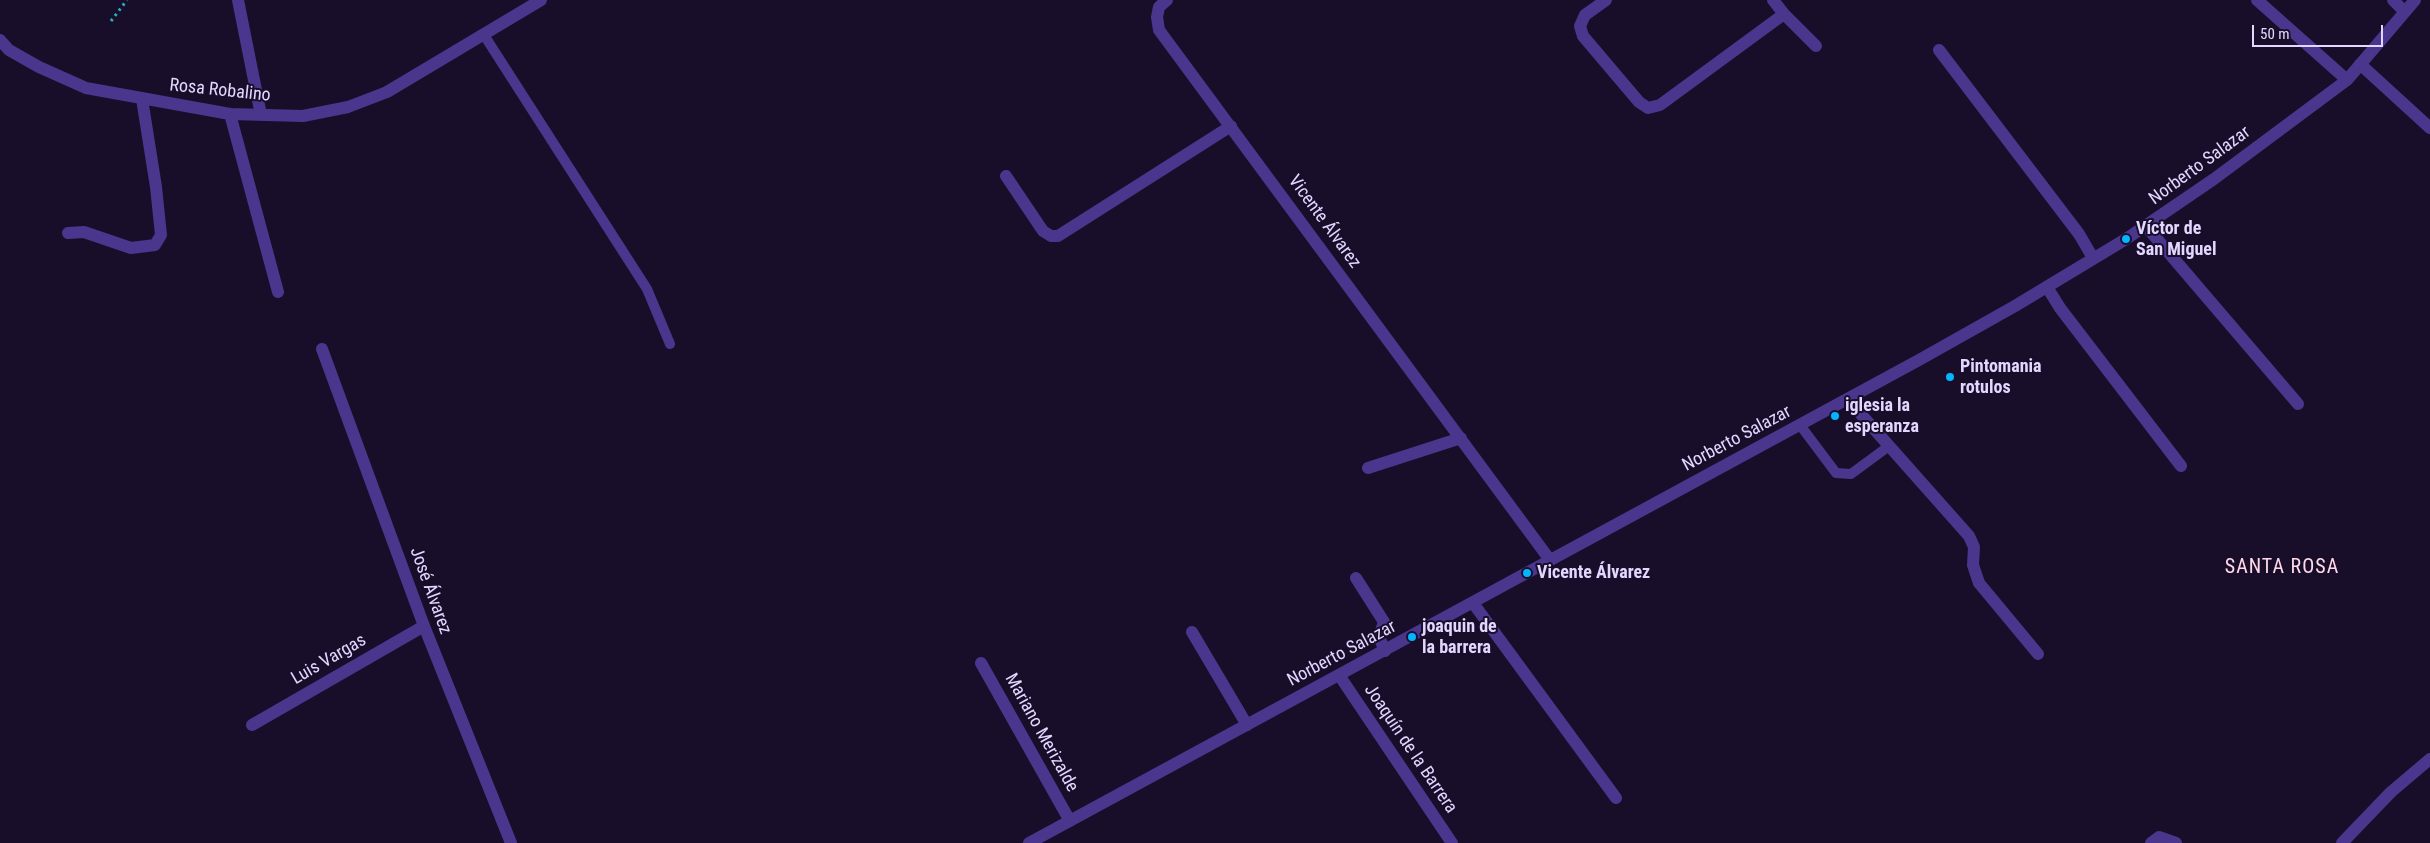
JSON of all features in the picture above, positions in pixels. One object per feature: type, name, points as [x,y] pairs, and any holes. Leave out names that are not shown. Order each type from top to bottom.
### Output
[{"type":"street","points":[[238,0],[261,116]]},
{"type":"street","name":"Rosa Robalino","points":[[0,40],[9,50],[39,67],[86,88],[230,114],[303,116],[348,107],[388,92],[541,0]]},
{"type":"street","name":"Vicente Álvarez","points":[[1167,0],[1159,7],[1157,17],[1159,30],[1550,560]]},
{"type":"street","points":[[1606,0],[1585,15],[1580,26],[1583,36],[1639,102],[1648,108],[1660,105],[1784,14]]},
{"type":"street","points":[[1773,0],[1784,14],[1816,46]]},
{"type":"street","points":[[2257,0],[2347,80]]},
{"type":"street","points":[[2393,0],[2405,12]]},
{"type":"street","name":"Norberto Salazar","points":[[1029,843],[1850,398],[2047,287],[2145,226],[2214,178],[2347,80],[2416,0]]},
{"type":"street","points":[[1939,50],[2079,234],[2093,258]]},
{"type":"street","points":[[2360,64],[2430,128]]},
{"type":"street","points":[[68,233],[84,232],[131,248],[155,245],[161,235],[156,187],[142,99]]},
{"type":"street","points":[[230,114],[278,292]]},
{"type":"street","points":[[1006,176],[1043,231],[1051,236],[1058,236],[1231,126]]},
{"type":"street","points":[[2145,226],[2298,404]]},
{"type":"street","points":[[2047,287],[2060,308],[2181,466]]},
{"type":"street","name":"José Álvarez","points":[[322,349],[424,626],[510,843]]},
{"type":"street","points":[[1850,398],[1859,412],[1969,536],[1974,547],[1973,565],[1979,583],[2038,654]]},
{"type":"street","points":[[1368,468],[1460,438]]},
{"type":"street","points":[[1356,578],[1384,622],[1379,637],[1385,651]]},
{"type":"street","points":[[1473,603],[1616,798]]},
{"type":"street","name":"Luis Vargas","points":[[252,725],[424,626]]},
{"type":"street","points":[[1192,632],[1247,725]]},
{"type":"street","name":"Mariano Merizalde","points":[[981,663],[1070,821]]},
{"type":"street","name":"Joaquín de la Barrera","points":[[1339,675],[1452,843]]},
{"type":"street","points":[[2342,843],[2392,792],[2430,759]]},
{"type":"street","points":[[2151,843],[2159,837],[2176,843]]},
{"type":"lane","points":[[484,35],[647,289],[670,344]]},
{"type":"lane","points":[[1800,425],[1836,473],[1850,474],[1889,446]]},
{"type":"path","points":[[111,21],[126,0]]},
{"type":"place","name":"Víctor de San Miguel","points":[[2126,239]]},
{"type":"place","name":"Pintomania rotulos","points":[[1950,377]]},
{"type":"place","name":"iglesia la esperanza","points":[[1835,416]]},
{"type":"place","name":"Vicente Álvarez","points":[[1527,573]]},
{"type":"place","name":"joaquin de la barrera","points":[[1412,637]]},
{"type":"district","name":"SANTA ROSA","points":[[2282,568]]}]
